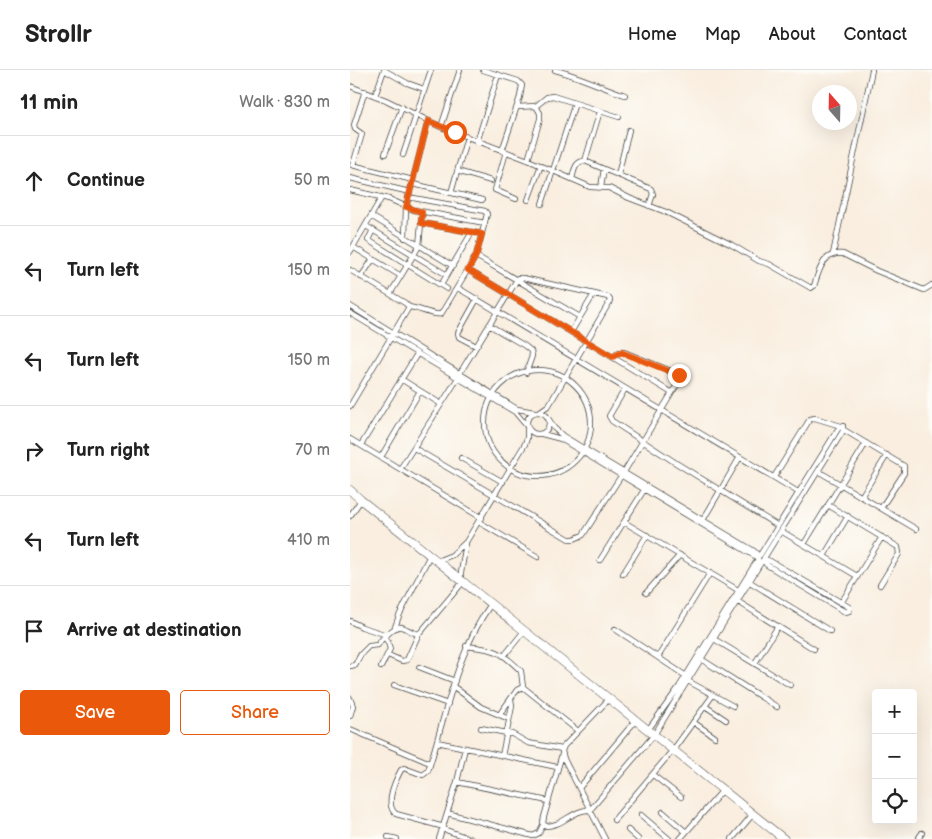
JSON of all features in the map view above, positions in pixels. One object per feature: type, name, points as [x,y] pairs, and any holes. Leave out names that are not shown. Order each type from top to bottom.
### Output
[{"type":"main road","points":[[350,490],[782,838]]},
{"type":"street","points":[[375,96],[384,70],[424,90]]},
{"type":"street","points":[[403,155],[431,70]]},
{"type":"street","points":[[441,127],[460,70]]},
{"type":"street","points":[[483,70],[521,83],[522,90],[495,190],[516,199]]},
{"type":"street","points":[[555,70],[578,76],[586,82],[625,95]]},
{"type":"street","points":[[833,254],[872,70]]},
{"type":"street","points":[[477,142],[498,75]]},
{"type":"street","points":[[351,88],[365,91],[441,127],[554,170],[590,187],[609,188],[695,226],[759,261],[774,266],[811,288],[814,286],[826,257],[833,254],[843,254],[877,271],[923,289],[932,285]]},
{"type":"street","points":[[365,91],[354,124],[354,129],[362,134],[351,165],[482,200]]},
{"type":"street","points":[[517,107],[536,106],[550,96],[619,117]]},
{"type":"street","points":[[542,204],[575,103]]},
{"type":"street","points":[[528,160],[540,119],[540,113],[536,106]]},
{"type":"street","points":[[385,154],[402,107]]},
{"type":"street","points":[[585,162],[600,111]]},
{"type":"street","points":[[405,238],[406,207],[428,121]]},
{"type":"street","points":[[618,175],[629,130]]},
{"type":"street","points":[[451,193],[467,137]]},
{"type":"street","points":[[572,179],[578,163],[585,162],[651,189],[653,194],[649,206]]},
{"type":"street","points":[[528,200],[541,165]]},
{"type":"street","points":[[601,187],[604,169]]},
{"type":"street","points":[[457,171],[491,181]]},
{"type":"street","points":[[350,178],[409,195],[485,211],[487,214],[476,256],[440,315],[409,307],[406,303],[350,270]]},
{"type":"street","points":[[350,190],[382,197],[422,212],[485,223]]},
{"type":"street","points":[[350,252],[382,197]]},
{"type":"street","points":[[390,294],[419,246],[422,212]]},
{"type":"street","points":[[371,216],[453,266]]},
{"type":"street","points":[[421,223],[482,234]]},
{"type":"street","points":[[366,226],[447,275]]},
{"type":"street","points":[[373,230],[368,240],[447,289]]},
{"type":"street","points":[[441,285],[472,232]]},
{"type":"street","points":[[353,247],[401,276]]},
{"type":"street","points":[[476,256],[580,317]]},
{"type":"street","points":[[361,277],[372,259]]},
{"type":"street","points":[[468,270],[672,393]]},
{"type":"street","points":[[400,469],[459,376],[516,280],[523,278],[608,297],[610,301],[549,405],[547,416],[549,425],[545,432],[525,444]]},
{"type":"street","points":[[458,288],[798,492]]},
{"type":"street","points":[[571,332],[594,294]]},
{"type":"street","points":[[476,346],[459,337],[458,333],[477,299]]},
{"type":"street","points":[[350,306],[515,412],[532,433],[556,437],[583,450]]},
{"type":"street","points":[[350,406],[352,398],[409,307]]},
{"type":"street","points":[[350,313],[417,354],[459,376]]},
{"type":"street","points":[[488,325],[531,351],[532,356],[526,373]]},
{"type":"street","points":[[414,448],[564,537],[574,539],[582,535],[680,380],[679,375],[621,352],[613,357]]},
{"type":"street","points":[[361,445],[417,354]]},
{"type":"street","points":[[545,371],[565,378],[579,390],[589,410],[591,426],[583,450],[578,458],[566,467],[548,475],[529,475],[510,468],[494,453],[487,436],[486,415],[492,396],[510,378],[526,373],[545,371]]},
{"type":"street","points":[[401,379],[441,404]]},
{"type":"street","points":[[625,388],[610,419],[720,491],[857,576]]},
{"type":"street","points":[[381,457],[420,391]]},
{"type":"street","points":[[492,396],[517,409],[537,412],[547,416],[558,432],[583,450],[754,551],[761,558],[767,565],[845,612],[849,611],[849,607],[841,602],[770,561],[761,558],[644,490],[622,474]]},
{"type":"street","points":[[437,561],[454,554],[466,542],[525,444],[529,416],[549,405]]},
{"type":"street","points":[[774,477],[810,419],[819,418],[842,428],[903,464],[905,468],[904,473],[881,508]]},
{"type":"street","points":[[590,810],[651,732],[687,678],[738,590],[818,471],[842,428]]},
{"type":"street","points":[[780,528],[798,492],[842,428]]},
{"type":"street","points":[[350,439],[538,556]]},
{"type":"street","points":[[804,544],[866,443]]},
{"type":"street","points":[[861,496],[887,455]]},
{"type":"street","points":[[703,520],[740,457]]},
{"type":"street","points":[[461,458],[503,482]]},
{"type":"street","points":[[818,471],[916,529]]},
{"type":"street","points":[[600,560],[644,490]]},
{"type":"street","points":[[350,516],[361,500]]},
{"type":"street","points":[[828,505],[898,547],[900,551],[880,585]]},
{"type":"street","points":[[824,556],[848,516]]},
{"type":"street","points":[[624,522],[738,590]]},
{"type":"street","points":[[623,574],[647,536]]},
{"type":"street","points":[[841,602],[882,537]]},
{"type":"street","points":[[388,655],[402,661],[407,660],[419,633],[461,580],[466,542]]},
{"type":"street","points":[[454,554],[463,559]]},
{"type":"street","points":[[350,666],[355,665],[368,646],[378,645],[395,627],[398,616],[430,555]]},
{"type":"street","points":[[646,593],[680,555]]},
{"type":"street","points":[[651,732],[663,710],[714,639],[750,582],[761,558]]},
{"type":"street","points":[[658,657],[710,573]]},
{"type":"street","points":[[750,582],[830,631]]},
{"type":"street","points":[[737,602],[814,649]]},
{"type":"street","points":[[471,839],[443,828],[396,814],[390,805],[390,800],[401,770],[404,768],[425,774],[437,742],[466,646],[491,604]]},
{"type":"street","points":[[350,621],[385,636],[390,646],[388,655],[381,667]]},
{"type":"street","points":[[395,627],[399,626],[419,633]]},
{"type":"street","points":[[754,663],[778,626]]},
{"type":"street","points":[[616,629],[687,678],[732,706]]},
{"type":"street","points":[[504,656],[524,631]]},
{"type":"street","points":[[714,639],[790,685]]},
{"type":"street","points":[[466,646],[492,649],[504,656],[521,671],[523,687]]},
{"type":"street","points":[[701,659],[777,707]]},
{"type":"street","points":[[419,667],[454,684],[481,707],[509,719]]},
{"type":"street","points":[[394,685],[448,704]]},
{"type":"street","points":[[499,715],[519,688],[523,687]]},
{"type":"street","points":[[523,687],[578,731]]},
{"type":"street","points":[[614,820],[673,750],[713,695]]},
{"type":"street","points":[[350,698],[353,706],[350,716]]},
{"type":"street","points":[[502,756],[512,706],[511,699]]},
{"type":"street","points":[[447,814],[533,836],[540,833],[562,751],[578,731],[609,699]]},
{"type":"street","points":[[705,706],[726,720]]},
{"type":"street","points":[[578,788],[636,720]]},
{"type":"street","points":[[693,722],[715,738]]},
{"type":"street","points":[[481,728],[515,735],[528,743],[562,751]]},
{"type":"street","points":[[350,729],[430,763]]},
{"type":"street","points":[[437,742],[557,767]]},
{"type":"street","points":[[439,839],[457,782],[465,748]]},
{"type":"street","points":[[562,751],[578,788],[605,839]]},
{"type":"street","points":[[653,775],[681,797]]},
{"type":"street","points":[[457,782],[548,801]]},
{"type":"street","points":[[680,839],[723,790]]},
{"type":"street","points":[[543,825],[552,825],[582,810],[590,810]]},
{"type":"street","points":[[663,812],[686,832]]},
{"type":"street","points":[[732,839],[753,814]]},
{"type":"street","points":[[641,815],[669,839]]},
{"type":"street","points":[[628,830],[638,839]]},
{"type":"street","points":[[918,839],[922,833]]},
{"type":"street","points":[[388,837],[397,839]]},
{"type":"route","points":[[455,132],[428,121],[406,207],[422,212],[421,223],[482,234],[476,256],[468,270],[613,357],[621,352],[679,375]]}]
